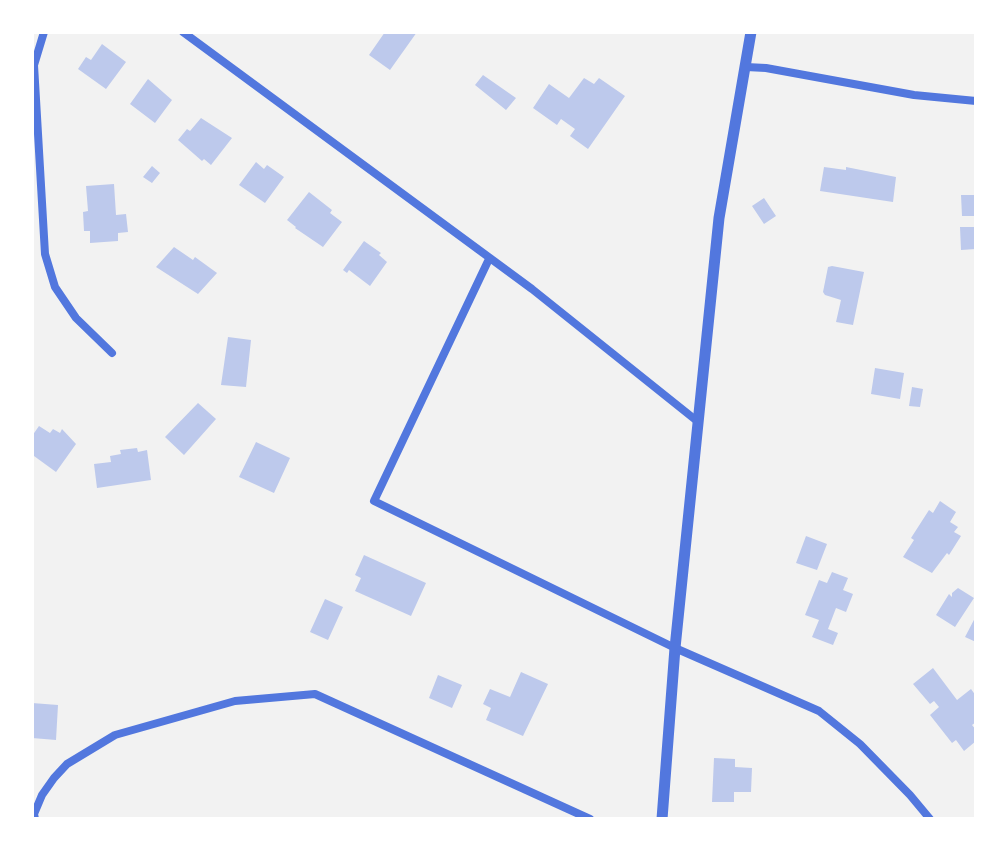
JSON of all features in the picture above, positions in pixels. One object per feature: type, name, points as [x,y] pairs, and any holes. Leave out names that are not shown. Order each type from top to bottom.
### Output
[{"type":"street","points":[[44,32],[34,65],[45,254],[55,287],[76,318],[112,353]]},
{"type":"street","points":[[183,32],[532,289],[697,421]]},
{"type":"street","points":[[662,819],[675,648],[719,218],[751,32]]},
{"type":"street","points":[[746,67],[914,95],[976,101]]},
{"type":"street","points":[[489,259],[374,501],[675,648],[819,711],[860,744],[930,819]]},
{"type":"street","points":[[35,819],[42,795],[67,764],[115,735],[235,701],[315,694],[590,819]]},
{"type":"building","points":[[385,32],[417,32],[390,70],[369,55]]},
{"type":"building","points":[[102,44],[126,62],[106,89],[78,69],[86,57],[91,60]]},
{"type":"building","points":[[483,75],[516,98],[506,110],[475,85]]},
{"type":"building","points":[[584,78],[594,84],[599,78],[625,96],[588,149],[570,136],[575,129],[561,119],[557,125],[533,108],[549,84],[569,98]]},
{"type":"building","points":[[148,79],[172,100],[155,123],[130,104]]},
{"type":"building","points":[[201,118],[232,138],[211,165],[178,140]]},
{"type":"building","points":[[256,162],[264,169],[267,165],[284,177],[265,203],[239,185]]},
{"type":"building","points":[[152,166],[160,173],[152,183],[143,177]]},
{"type":"building","points":[[824,167],[846,170],[846,167],[896,177],[893,202],[820,191]]},
{"type":"building","points":[[114,184],[116,215],[126,214],[128,232],[118,233],[118,241],[90,243],[90,231],[84,231],[83,212],[88,211],[86,186]]},
{"type":"building","points":[[309,192],[342,222],[323,247],[287,220]]},
{"type":"building","points":[[961,195],[976,195],[976,216],[962,216]]},
{"type":"building","points":[[764,198],[776,216],[764,224],[752,206]]},
{"type":"building","points":[[960,227],[976,227],[976,249],[961,250]]},
{"type":"building","points":[[364,241],[381,253],[379,255],[387,262],[370,286],[349,270],[347,273],[343,270]]},
{"type":"building","points":[[174,247],[217,273],[198,294],[156,267]]},
{"type":"building","points":[[828,267],[864,272],[853,325],[836,322],[841,300],[823,292]]},
{"type":"building","points":[[228,337],[251,340],[246,387],[221,385]]},
{"type":"building","points":[[875,368],[904,373],[900,399],[871,394]]},
{"type":"building","points":[[912,387],[923,389],[920,407],[909,406]]},
{"type":"building","points":[[198,403],[216,419],[184,455],[165,437]]},
{"type":"building","points":[[39,426],[50,433],[53,429],[60,433],[62,429],[76,444],[56,472],[34,456],[32,436]]},
{"type":"building","points":[[256,442],[290,458],[274,493],[239,477]]},
{"type":"building","points":[[137,448],[138,452],[147,450],[151,480],[97,488],[94,464],[111,462],[110,456],[121,454],[120,450]]},
{"type":"building","points":[[940,501],[956,512],[950,522],[958,527],[954,532],[961,536],[932,573],[903,557],[929,510],[933,513]]},
{"type":"building","points":[[806,536],[827,544],[817,570],[796,563]]},
{"type":"building","points":[[364,555],[426,583],[411,616],[355,591],[361,578],[355,575]]},
{"type":"building","points":[[832,572],[848,578],[843,590],[853,594],[846,612],[836,608],[828,629],[838,633],[833,645],[812,637],[819,620],[805,615],[819,580],[827,583]]},
{"type":"building","points":[[958,588],[974,598],[955,627],[936,615],[949,594],[952,597]]},
{"type":"building","points":[[325,599],[343,607],[328,640],[310,632]]},
{"type":"building","points":[[976,616],[976,642],[965,637]]},
{"type":"building","points":[[933,668],[957,700],[971,689],[976,696],[976,722],[972,725],[976,730],[976,741],[964,751],[956,740],[952,743],[930,715],[939,707],[934,701],[930,704],[913,684]]},
{"type":"building","points":[[521,672],[548,684],[523,736],[486,720],[491,708],[483,704],[490,689],[510,697]]},
{"type":"building","points":[[438,675],[462,685],[452,708],[429,698]]},
{"type":"building","points":[[32,703],[58,705],[56,740],[32,738]]},
{"type":"building","points":[[714,758],[735,759],[735,767],[752,768],[751,792],[734,792],[734,802],[712,802]]}]
